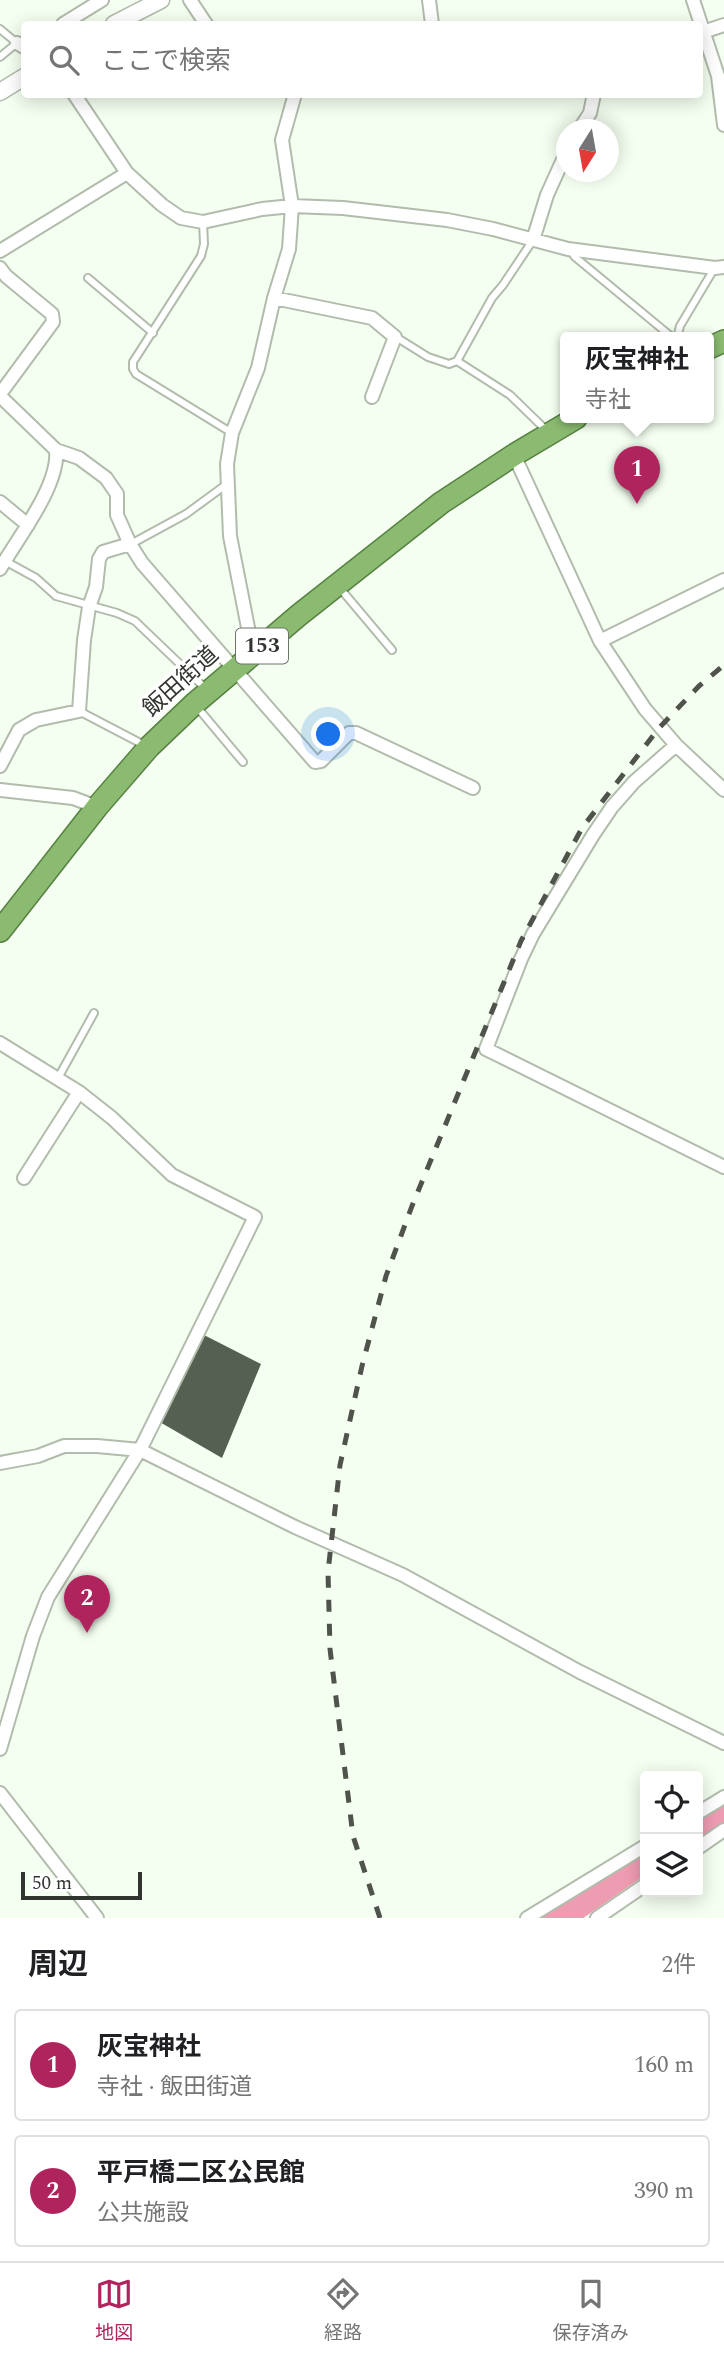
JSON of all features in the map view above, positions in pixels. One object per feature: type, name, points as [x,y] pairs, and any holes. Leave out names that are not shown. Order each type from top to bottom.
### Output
[{"type":"highway","name":"飯田街道","points":[[0,931],[97,807],[149,747],[201,698],[253,653],[441,503],[567,423]]},
{"type":"street","points":[[68,21],[102,0]]},
{"type":"street","points":[[120,21],[161,0]]},
{"type":"street","points":[[190,0],[203,21]]},
{"type":"street","points":[[429,0],[432,21]]},
{"type":"street","points":[[693,0],[698,21]]},
{"type":"street","points":[[703,32],[724,25]]},
{"type":"street","points":[[703,37],[721,76],[724,125]]},
{"type":"street","points":[[0,92],[21,78]]},
{"type":"street","points":[[77,98],[127,173],[162,205],[181,218],[203,222],[262,209],[292,206],[343,208],[405,214],[493,229],[570,250],[720,267]]},
{"type":"street","points":[[253,653],[230,536],[226,464],[232,433],[258,368],[274,298],[289,249],[292,206],[282,140],[294,98]]},
{"type":"street","points":[[586,119],[593,98]]},
{"type":"street","points":[[0,251],[127,173]]},
{"type":"street","points":[[533,240],[556,175]]},
{"type":"street","points":[[0,268],[52,314],[53,322],[0,395],[56,450],[79,458],[106,478],[117,494],[117,515],[142,563],[315,762],[321,761],[349,733],[356,733],[473,788]]},
{"type":"street","points":[[274,298],[372,318],[395,337],[372,397]]},
{"type":"street","points":[[2,565],[28,525],[48,485],[57,459],[56,450]]},
{"type":"street","points":[[514,455],[600,641],[645,709],[676,745],[724,790]]},
{"type":"street","points":[[0,502],[28,525]]},
{"type":"street","points":[[0,766],[19,730],[36,720],[79,711],[84,639],[89,607],[96,587],[99,559],[103,552],[130,544]]},
{"type":"street","points":[[600,641],[724,580]]},
{"type":"street","points":[[676,745],[634,782],[612,807],[593,835],[533,934],[486,1049],[724,1167]]},
{"type":"street","points":[[0,790],[73,797],[97,807]]},
{"type":"street","points":[[0,1044],[79,1092],[112,1118],[172,1175],[255,1217],[140,1450],[48,1597],[33,1636],[0,1749]]},
{"type":"street","points":[[24,1178],[79,1092]]},
{"type":"street","points":[[0,1463],[38,1456],[64,1446],[140,1450],[295,1527],[403,1575],[580,1672],[724,1743]]},
{"type":"street","points":[[0,1793],[97,1918]]},
{"type":"street","points":[[703,1810],[724,1797]]},
{"type":"street","points":[[703,1844],[724,1829]]},
{"type":"street","points":[[527,1918],[640,1849]]},
{"type":"street","points":[[597,1918],[611,1914],[640,1889]]},
{"type":"lane","points":[[0,29],[21,43]]},
{"type":"lane","points":[[0,57],[21,45]]},
{"type":"lane","points":[[203,222],[204,244],[201,256],[133,362],[132,369],[232,433]]},
{"type":"lane","points":[[395,337],[428,357],[449,364],[457,360],[492,298],[533,240]]},
{"type":"lane","points":[[570,250],[575,257],[668,332]]},
{"type":"lane","points":[[678,332],[720,267]]},
{"type":"lane","points":[[88,278],[153,333]]},
{"type":"lane","points":[[457,360],[510,395],[550,433]]},
{"type":"lane","points":[[130,544],[187,514],[227,484]]},
{"type":"lane","points":[[2,565],[36,578],[56,596],[117,613],[135,621],[201,698],[243,762]]},
{"type":"lane","points":[[338,585],[392,650]]},
{"type":"lane","points":[[79,711],[149,747]]},
{"type":"lane","points":[[58,1078],[94,1013]]},
{"type":"building","points":[[204,1335],[261,1364],[222,1458],[158,1421]]},
{"type":"waterway","points":[[703,1819],[724,1806]]},
{"type":"waterway","points":[[557,1918],[640,1860]]},
{"type":"railway","points":[[380,1918],[353,1836],[330,1649],[328,1572],[340,1465],[386,1276],[521,941],[582,828],[659,728],[699,686],[724,665]]},
{"type":"place","name":"灰宝神社","points":[[637,504]]},
{"type":"place","name":"平戸橋二区公民館","points":[[87,1633]]}]
